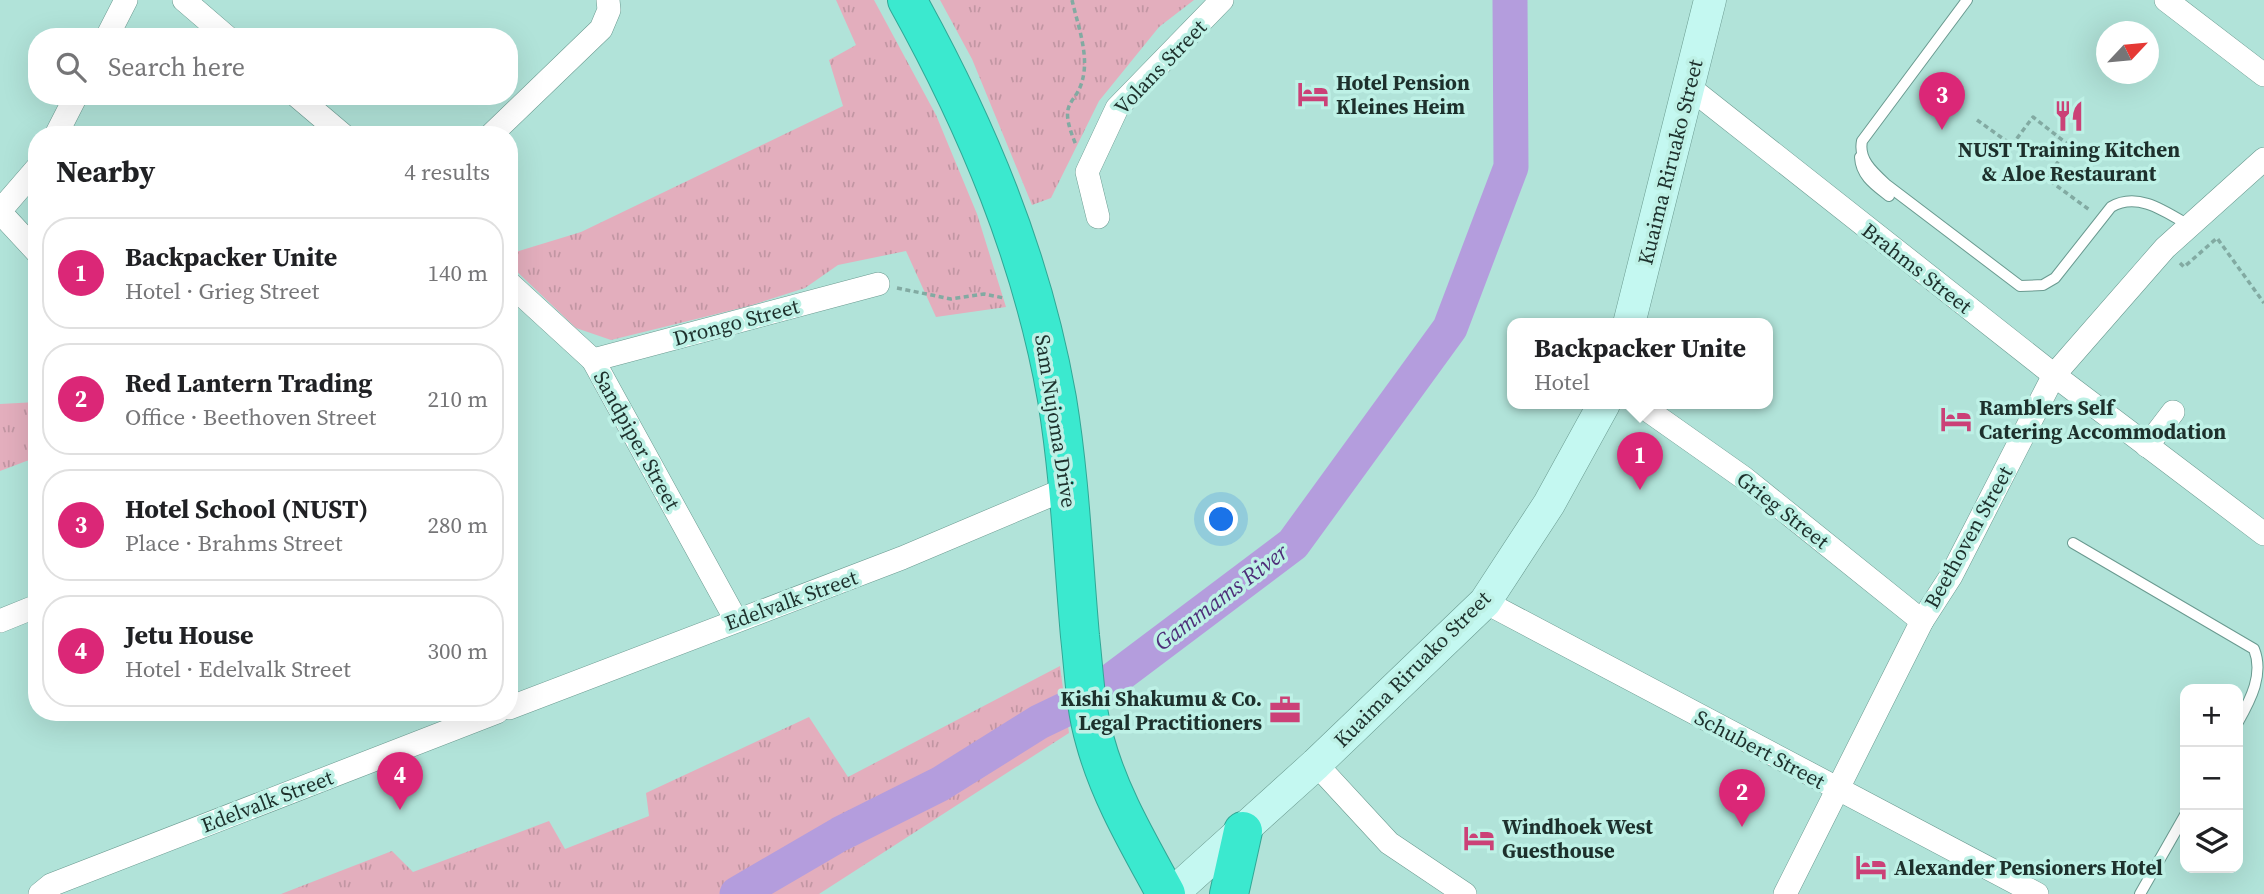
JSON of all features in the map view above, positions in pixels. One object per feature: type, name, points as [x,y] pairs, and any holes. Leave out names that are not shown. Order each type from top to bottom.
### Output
[{"type":"highway","name":"Sam Nujoma Drive","points":[[907,0],[962,105],[993,176],[1029,274],[1056,397],[1070,487],[1085,685],[1094,738],[1124,818],[1166,894]]},
{"type":"highway","points":[[1229,894],[1244,831]]},
{"type":"street","points":[[112,28],[126,0]]},
{"type":"street","points":[[184,0],[217,28]]},
{"type":"street","points":[[500,126],[601,29],[609,10],[608,0]]},
{"type":"street","name":"Volans Street","points":[[1087,172],[1116,108],[1222,0]]},
{"type":"street","points":[[2166,0],[2264,75]]},
{"type":"street","name":"Kuaima Riruako Street","points":[[1631,318],[1689,87],[1705,1]]},
{"type":"street","name":"Brahms Street","points":[[1689,87],[2054,375],[2264,534]]},
{"type":"street","points":[[60,126],[71,105]]},
{"type":"street","points":[[308,105],[332,126]]},
{"type":"street","name":"Beethoven Street","points":[[1785,894],[1922,621],[1951,576],[2054,375],[2165,248],[2264,159]]},
{"type":"street","points":[[1087,172],[1098,217]]},
{"type":"street","points":[[28,179],[0,212],[28,242]]},
{"type":"street","name":"Drongo Street","points":[[593,360],[878,284]]},
{"type":"street","name":"Sandpiper Street","points":[[518,291],[593,360],[736,620]]},
{"type":"street","name":"Kuaima Riruako Street","points":[[1172,894],[1316,764],[1485,602],[1549,504],[1601,409]]},
{"type":"street","name":"Grieg Street","points":[[1646,409],[1744,478],[1922,621]]},
{"type":"street","points":[[2152,450],[2179,415]]},
{"type":"street","name":"Edelvalk Street","points":[[518,705],[902,558],[1070,487]]},
{"type":"street","name":"Schubert Street","points":[[1485,602],[2037,894]]},
{"type":"street","points":[[0,621],[28,610]]},
{"type":"street","name":"Edelvalk Street","points":[[40,894],[51,885],[70,877],[474,721]]},
{"type":"street","points":[[1316,764],[1389,843],[1465,894]]},
{"type":"lane","points":[[1967,0],[1862,141],[1860,151],[1870,169],[1887,185],[2020,286],[2043,285],[2055,278],[2111,206],[2122,200],[2134,200],[2159,208],[2190,226]]},
{"type":"lane","points":[[2073,543],[2254,649],[2261,661],[2260,676],[2243,712]]},
{"type":"lane","points":[[2140,894],[2180,824]]},
{"type":"path","points":[[1072,0],[1083,50],[1084,74],[1068,104],[1066,121],[1087,172]]},
{"type":"path","points":[[1978,120],[2012,145],[2032,117],[2070,146],[2046,178],[2102,219]]},
{"type":"path","points":[[2233,257],[2264,303]]},
{"type":"path","points":[[878,284],[951,299],[984,294],[1014,300],[1037,309]]},
{"type":"green space","points":[[836,0],[874,0],[936,115],[977,214],[1006,307],[936,317],[906,251],[838,265],[805,288],[749,306],[611,340],[576,328],[518,273],[518,251],[581,232],[843,106],[829,60],[856,45]]},
{"type":"green space","points":[[940,0],[1194,0],[1159,27],[1099,101],[1051,198],[1032,205],[972,59]]},
{"type":"green space","points":[[28,402],[28,460],[0,471],[0,404]]},
{"type":"green space","points":[[1060,666],[1069,733],[819,894],[281,894],[392,851],[413,872],[549,821],[565,849],[649,816],[646,793],[809,717],[848,777]]},
{"type":"waterway","name":"Gammams River","points":[[737,894],[840,834],[940,784],[1039,722],[1087,699],[1293,544],[1450,328],[1511,167],[1510,0]]},
{"type":"place","name":"Hotel Pension Kleines Heim","points":[[1313,94]]},
{"type":"place","name":"NUST Training Kitchen & Aloe Restaurant","points":[[2069,116]]},
{"type":"place","name":"Hotel School (NUST)","points":[[1942,130]]},
{"type":"place","name":"Ramblers Self Catering Accommodation","points":[[1956,419]]},
{"type":"place","name":"Backpacker Unite","points":[[1640,490]]},
{"type":"place","name":"Kishi Shakumu & Co. Legal Practitioners","points":[[1285,710]]},
{"type":"place","name":"Jetu House","points":[[400,810]]},
{"type":"place","name":"Red Lantern Trading","points":[[1742,827]]},
{"type":"place","name":"Windhoek West Guesthouse","points":[[1479,838]]},
{"type":"place","name":"Alexander Pensioners Hotel","points":[[1871,867]]}]
